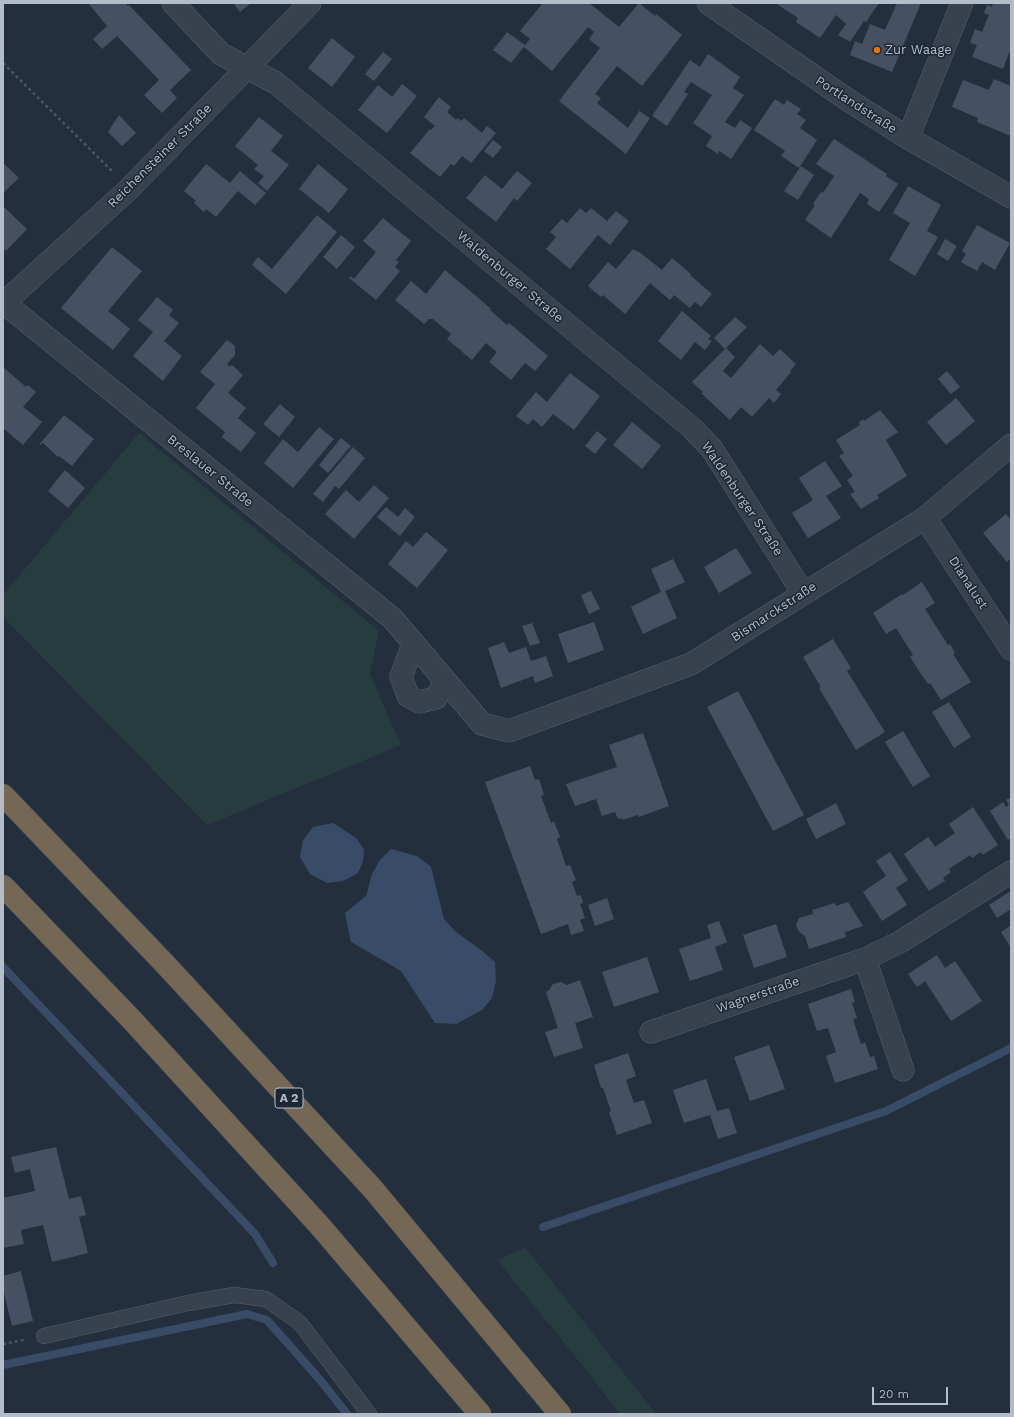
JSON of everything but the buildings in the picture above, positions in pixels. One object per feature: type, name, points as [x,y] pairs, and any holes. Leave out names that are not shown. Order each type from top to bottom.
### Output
[{"type":"highway","name":"A 2","points":[[3,795],[165,964],[372,1188],[560,1414]]},
{"type":"highway","points":[[3,886],[132,1020],[320,1226],[480,1414]]},
{"type":"street","name":"Waldenburger Straße","points":[[174,3],[221,54],[276,83],[692,428],[712,449],[803,593]]},
{"type":"street","name":"Reichensteiner Straße","points":[[4,302],[129,189],[310,3]]},
{"type":"street","name":"Portlandstraße","points":[[708,3],[848,100],[908,138],[1011,197]]},
{"type":"street","points":[[908,138],[962,3]]},
{"type":"street","name":"Breslauer Straße","points":[[4,302],[393,619],[482,724],[509,731]]},
{"type":"street","name":"Bismarckstraße","points":[[509,731],[691,664],[925,518],[1011,445]]},
{"type":"street","name":"Dianalust","points":[[925,518],[1011,649]]},
{"type":"street","points":[[413,644],[401,677],[408,696],[419,702],[436,698],[445,682]]},
{"type":"street","name":"Wagnerstraße","points":[[651,1032],[865,959],[900,942],[1011,872]]},
{"type":"street","points":[[865,959],[903,1070]]},
{"type":"lane","points":[[44,1336],[188,1303],[234,1295],[266,1299],[300,1323],[369,1414]]},
{"type":"path","points":[[3,63],[129,189]]},
{"type":"green space","points":[[139,433],[379,631],[370,674],[401,745],[207,825],[3,617],[3,595]]},
{"type":"green space","points":[[525,1247],[656,1414],[620,1414],[497,1260]]},
{"type":"water","points":[[333,823],[356,838],[364,849],[363,861],[358,873],[343,881],[327,883],[310,874],[300,857],[303,840],[313,827]]},
{"type":"water","points":[[391,849],[417,856],[431,867],[444,919],[456,932],[495,962],[496,981],[492,998],[482,1010],[456,1024],[435,1023],[401,971],[351,942],[345,913],[366,896],[372,874],[380,860]]},
{"type":"waterway","points":[[3,967],[255,1234],[273,1263]]},
{"type":"waterway","points":[[543,1227],[886,1111],[1011,1048]]},
{"type":"waterway","points":[[3,1365],[247,1314],[267,1320],[321,1381],[347,1414]]},
{"type":"place","name":"Zur Waage","points":[[877,50]]}]
